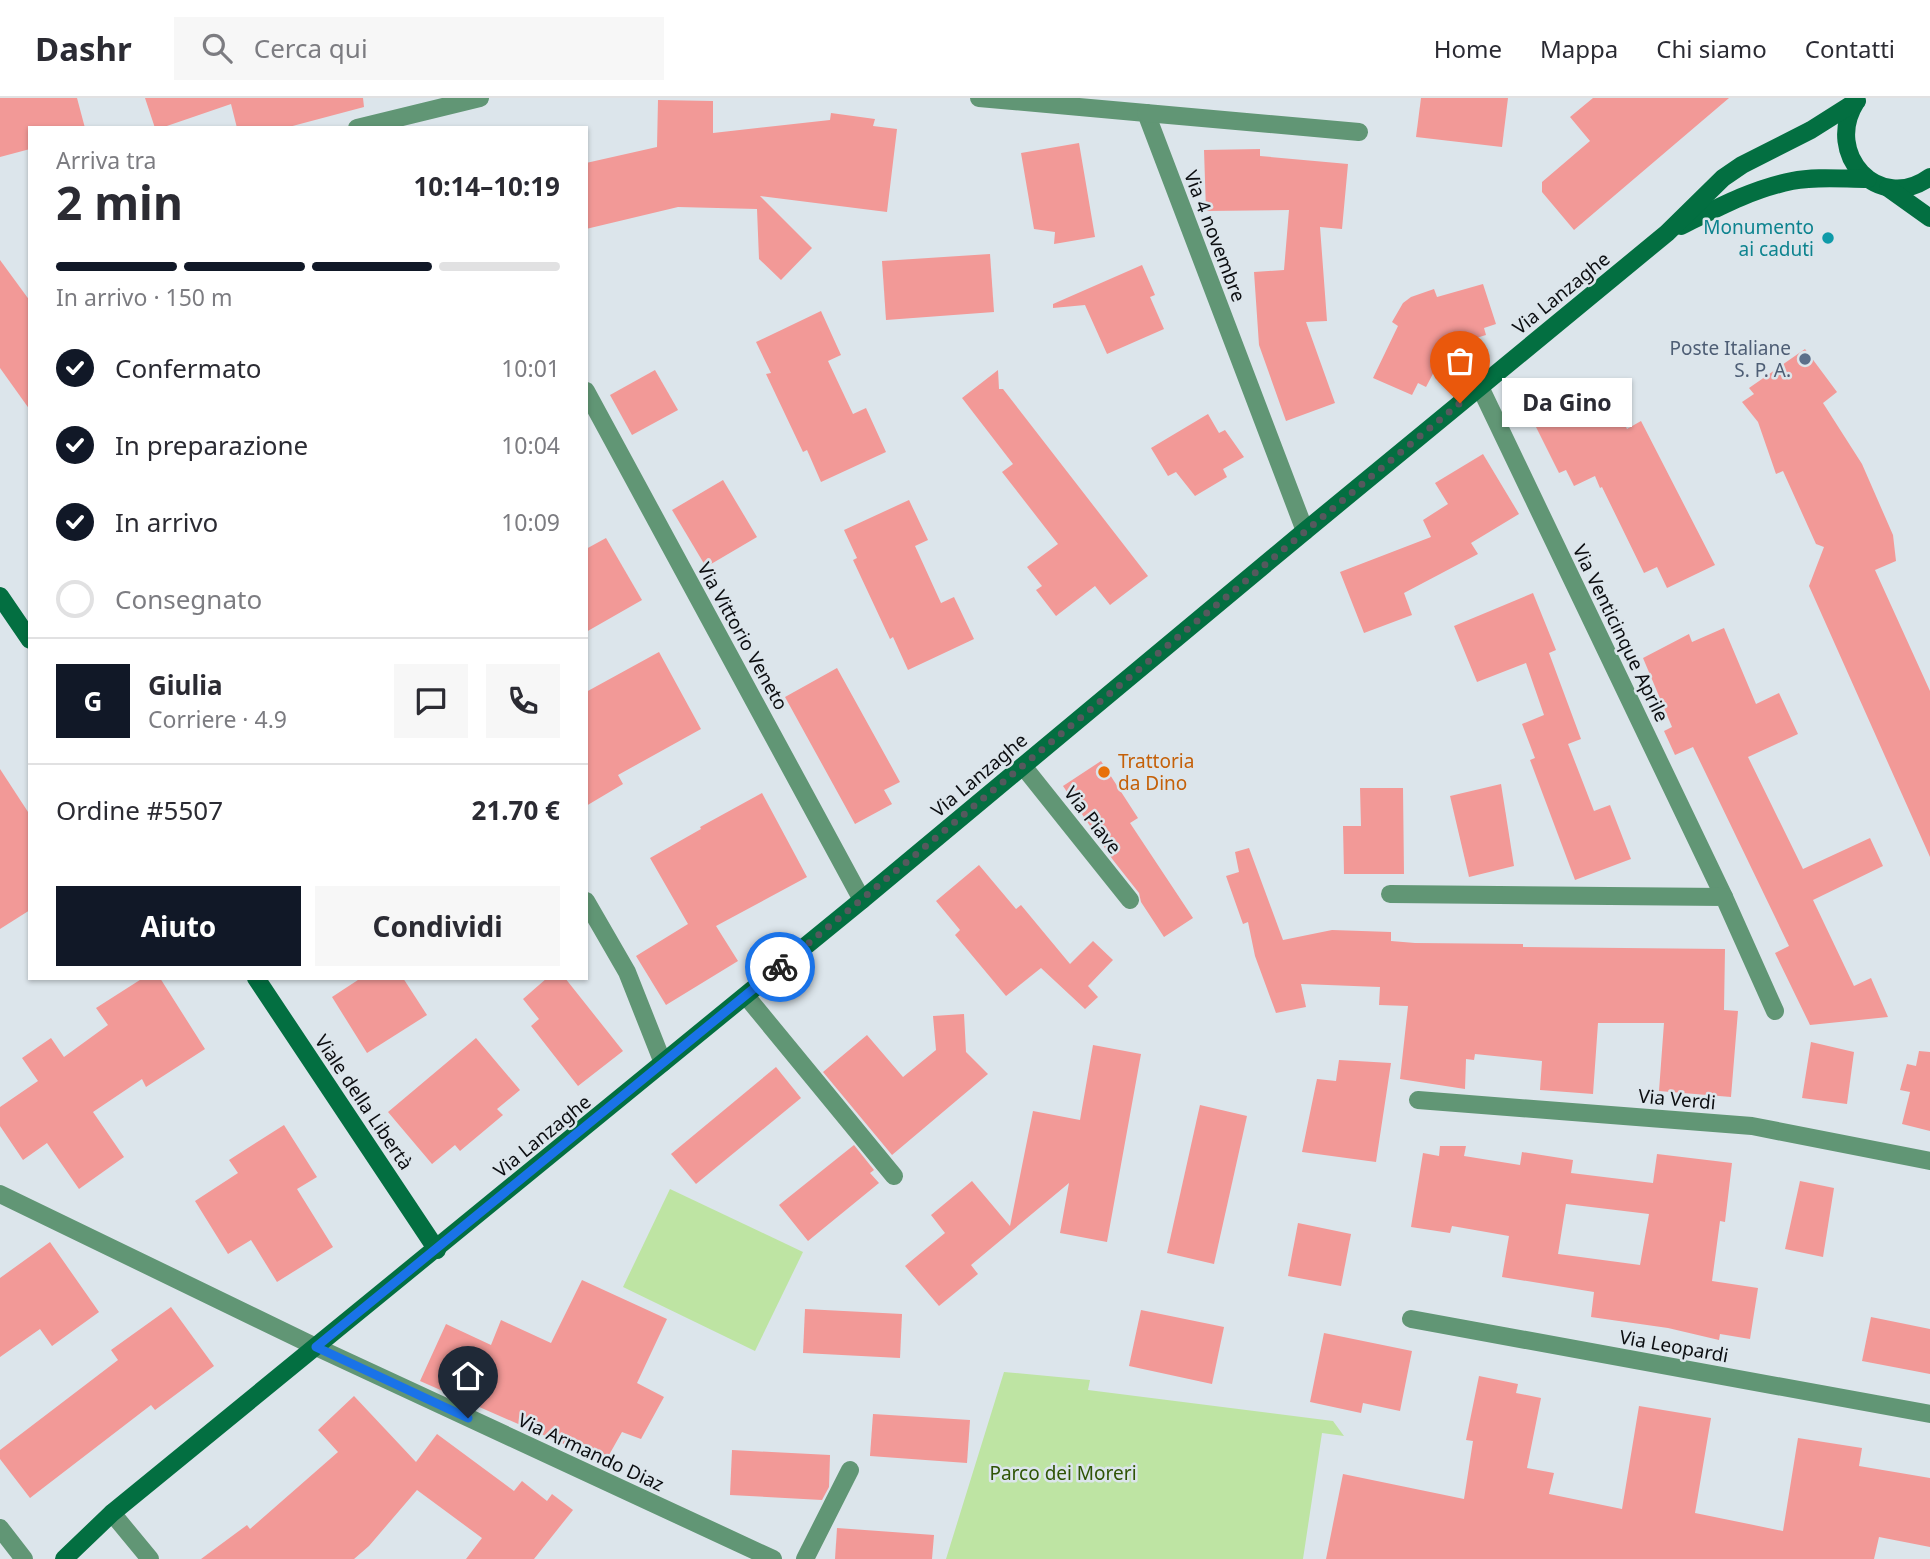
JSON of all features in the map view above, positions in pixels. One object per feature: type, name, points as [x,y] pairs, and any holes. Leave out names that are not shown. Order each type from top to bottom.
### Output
[{"type":"street","points":[[365,126],[480,98]]},
{"type":"street","points":[[979,98],[1359,132]]},
{"type":"street","points":[[1858,99],[1849,113],[1844,131],[1847,150],[1854,166],[1868,179],[1888,188],[1930,218]]},
{"type":"street","name":"Via Lanzaghe","points":[[64,1559],[112,1513],[746,996],[1667,233],[1732,171],[1811,130],[1858,99]]},
{"type":"street","name":"Via 4 novembre","points":[[1146,113],[1305,531]]},
{"type":"street","points":[[1888,188],[1905,188],[1922,183],[1930,177]]},
{"type":"street","name":"Via Lanzaghe","points":[[1667,233],[1734,200],[1790,182],[1824,178],[1868,179]]},
{"type":"street","name":"Via Venticinque Aprile","points":[[1480,387],[1724,897],[1775,1011]]},
{"type":"street","name":"Via Vittorio Veneto","points":[[588,395],[862,900]]},
{"type":"street","points":[[0,596],[28,637]]},
{"type":"street","name":"Via Piave","points":[[1023,766],[1130,901]]},
{"type":"street","points":[[1390,894],[1724,897]]},
{"type":"street","points":[[588,904],[627,972],[663,1063]]},
{"type":"street","name":"Viale della Libertà","points":[[257,980],[437,1250]]},
{"type":"street","points":[[746,996],[894,1176]]},
{"type":"street","name":"Via Verdi","points":[[1418,1100],[1752,1126],[1930,1161]]},
{"type":"street","points":[[0,1194],[316,1347]]},
{"type":"street","name":"Via Leopardi","points":[[1411,1319],[1930,1414]]},
{"type":"street","name":"Via Armando Diaz","points":[[316,1347],[773,1559]]},
{"type":"street","points":[[804,1559],[850,1470]]},
{"type":"street","points":[[112,1513],[150,1559]]},
{"type":"street","points":[[0,1528],[24,1559]]},
{"type":"green space","points":[[670,1189],[803,1252],[755,1351],[623,1287]]},
{"type":"green space","name":"Parco dei Moreri","points":[[1004,1372],[1090,1380],[1088,1390],[1333,1421],[1344,1436],[1322,1433],[1303,1559],[946,1559]]},
{"type":"building","points":[[0,98],[77,98],[84,126],[28,126],[28,150],[0,157]]},
{"type":"building","points":[[145,98],[363,98],[364,107],[293,126],[236,126],[231,104],[167,126],[154,126]]},
{"type":"building","points":[[1421,98],[1508,98],[1502,147],[1416,137]]},
{"type":"building","points":[[1593,98],[1729,98],[1574,230],[1542,192],[1542,182],[1590,141],[1570,117]]},
{"type":"building","points":[[658,100],[713,101],[713,133],[830,120],[831,113],[875,119],[873,126],[897,129],[887,212],[760,196],[812,248],[781,280],[759,259],[757,209],[678,207],[588,229],[588,163],[657,147]]},
{"type":"building","points":[[1079,143],[1095,237],[1054,244],[1055,232],[1034,229],[1021,153]]},
{"type":"building","points":[[1260,149],[1260,156],[1348,164],[1342,229],[1320,227],[1327,321],[1306,322],[1335,403],[1286,421],[1259,345],[1254,272],[1284,270],[1289,210],[1206,211],[1204,150]]},
{"type":"building","points":[[990,254],[994,312],[886,320],[882,261]]},
{"type":"building","points":[[0,260],[28,298],[28,407],[0,368]]},
{"type":"building","points":[[1142,265],[1155,295],[1150,297],[1164,329],[1107,354],[1085,305],[1053,308],[1053,304]]},
{"type":"building","points":[[1483,284],[1496,324],[1484,328],[1486,335],[1447,347],[1426,387],[1418,383],[1412,395],[1373,378],[1398,326],[1392,322],[1403,303],[1411,297],[1434,289],[1437,297]]},
{"type":"building","points":[[821,311],[841,355],[828,361],[853,414],[866,408],[886,452],[821,482],[807,450],[803,452],[766,374],[771,373],[756,342]]},
{"type":"building","points":[[1805,349],[1837,392],[1823,403],[1862,464],[1893,535],[1896,561],[1875,570],[1930,691],[1930,857],[1809,586],[1824,547],[1816,544],[1783,471],[1776,474],[1758,422],[1742,402],[1754,394],[1749,388]]},
{"type":"building","points":[[655,370],[678,410],[632,435],[610,395]]},
{"type":"building","points":[[998,370],[999,389],[1003,389],[1148,576],[1110,605],[1095,586],[1056,616],[1036,590],[1042,586],[1027,567],[1058,544],[1002,472],[1013,464],[962,398]]},
{"type":"building","points":[[1605,385],[1627,429],[1641,421],[1715,565],[1667,588],[1657,567],[1644,573],[1595,476],[1574,486],[1566,470],[1559,473],[1533,421]]},
{"type":"building","points":[[1208,414],[1219,433],[1225,430],[1244,457],[1223,469],[1227,477],[1195,496],[1176,472],[1168,476],[1151,448]]},
{"type":"building","points":[[1483,454],[1519,514],[1471,543],[1478,554],[1404,593],[1412,615],[1364,633],[1340,572],[1431,537],[1423,520],[1448,504],[1435,483]]},
{"type":"building","points":[[723,480],[757,537],[706,567],[672,510]]},
{"type":"building","points":[[909,500],[928,540],[915,546],[941,603],[954,597],[974,639],[908,670],[893,637],[890,639],[853,560],[857,558],[844,530]]},
{"type":"building","points":[[606,538],[642,600],[588,631],[588,548]]},
{"type":"building","points":[[1533,593],[1556,650],[1549,653],[1581,739],[1568,744],[1594,811],[1610,805],[1631,859],[1575,880],[1530,760],[1535,758],[1522,724],[1544,715],[1526,663],[1477,682],[1454,626]]},
{"type":"building","points":[[1724,628],[1756,704],[1779,693],[1798,734],[1748,757],[1803,869],[1870,838],[1883,866],[1813,900],[1854,986],[1871,978],[1888,1017],[1810,1025],[1775,953],[1789,946],[1693,747],[1675,755],[1664,731],[1672,727],[1643,658],[1689,634],[1692,642]]},
{"type":"building","points":[[659,652],[701,729],[618,775],[623,784],[588,805],[588,691]]},
{"type":"building","points":[[837,668],[900,782],[884,790],[892,804],[855,824],[785,697]]},
{"type":"building","points":[[1101,761],[1138,818],[1130,823],[1193,918],[1164,937],[1141,902],[1139,893],[1063,786]]},
{"type":"building","points":[[0,769],[28,812],[28,911],[0,929]]},
{"type":"building","points":[[1501,784],[1514,866],[1469,877],[1450,796]]},
{"type":"building","points":[[1360,788],[1403,788],[1404,874],[1344,874],[1343,826],[1361,826]]},
{"type":"building","points":[[762,793],[807,877],[716,926],[738,961],[666,1005],[636,956],[688,924],[650,858]]},
{"type":"building","points":[[1249,848],[1283,940],[1332,930],[1391,932],[1391,941],[1415,943],[1725,949],[1724,1010],[1738,1011],[1731,1097],[1659,1091],[1664,1023],[1598,1023],[1593,1094],[1540,1090],[1542,1061],[1475,1054],[1474,1060],[1466,1059],[1465,1089],[1400,1079],[1408,1006],[1379,1005],[1380,987],[1301,984],[1306,1007],[1276,1013],[1255,956],[1248,922],[1243,924],[1226,876],[1239,872],[1235,852]]},
{"type":"building","points":[[979,865],[1016,909],[1021,905],[1070,964],[1093,941],[1113,960],[1088,986],[1098,997],[1085,1009],[1041,968],[1006,996],[955,935],[960,930],[936,901]]},
{"type":"building","points":[[140,980],[161,980],[205,1049],[146,1087],[142,1079],[93,1112],[124,1157],[79,1189],[47,1143],[23,1160],[0,1126],[0,1107],[38,1081],[22,1058],[51,1038],[64,1057],[108,1025],[96,1008]]},
{"type":"building","points":[[358,980],[404,980],[427,1015],[367,1053],[332,997]]},
{"type":"building","points":[[545,980],[567,980],[623,1051],[578,1086],[531,1026],[539,1019],[523,999]]},
{"type":"building","points":[[964,1014],[966,1052],[988,1074],[892,1155],[823,1072],[867,1035],[903,1077],[936,1050],[933,1016]]},
{"type":"building","points":[[476,1038],[520,1090],[497,1109],[503,1115],[460,1151],[455,1145],[432,1164],[388,1112]]},
{"type":"building","points":[[1811,1042],[1854,1052],[1847,1104],[1802,1098]]},
{"type":"building","points":[[1093,1045],[1141,1054],[1107,1242],[1060,1233],[1069,1183],[971,1265],[978,1274],[939,1306],[905,1266],[945,1233],[931,1215],[972,1181],[1010,1226],[1033,1111],[1080,1120]]},
{"type":"building","points":[[1919,1051],[1930,1052],[1930,1131],[1902,1124],[1910,1092],[1900,1090],[1907,1064],[1916,1066]]},
{"type":"building","points":[[1339,1060],[1391,1063],[1376,1162],[1302,1152],[1317,1079],[1336,1081]]},
{"type":"building","points":[[776,1067],[801,1098],[696,1184],[671,1154]]},
{"type":"building","points":[[1200,1105],[1247,1116],[1214,1264],[1167,1253]]},
{"type":"building","points":[[284,1125],[317,1177],[297,1189],[333,1247],[277,1282],[251,1240],[228,1254],[195,1201],[238,1173],[229,1160]]},
{"type":"building","points":[[854,1145],[874,1170],[870,1173],[879,1183],[808,1241],[779,1205]]},
{"type":"building","points":[[1440,1146],[1466,1146],[1464,1156],[1520,1165],[1522,1152],[1573,1160],[1571,1173],[1653,1183],[1657,1154],[1732,1163],[1725,1222],[1720,1221],[1712,1281],[1758,1288],[1750,1339],[1720,1334],[1719,1340],[1668,1328],[1591,1317],[1594,1292],[1502,1277],[1509,1236],[1452,1226],[1450,1233],[1411,1227],[1423,1153],[1439,1156]],"holes":[[[1566,1204],[1649,1214],[1640,1265],[1558,1254]]]},
{"type":"building","points":[[1800,1181],[1834,1188],[1823,1257],[1785,1249]]},
{"type":"building","points":[[1298,1223],[1351,1234],[1341,1286],[1288,1276]]},
{"type":"building","points":[[50,1242],[99,1312],[52,1346],[40,1329],[0,1357],[0,1278]]},
{"type":"building","points":[[582,1280],[667,1319],[637,1383],[664,1397],[641,1439],[622,1432],[605,1462],[420,1381],[446,1324],[491,1345],[501,1320],[551,1343]]},
{"type":"building","points":[[171,1307],[214,1366],[155,1410],[151,1405],[30,1498],[0,1459],[0,1450],[118,1360],[111,1350]]},
{"type":"building","points":[[805,1309],[902,1314],[900,1358],[803,1353]]},
{"type":"building","points":[[1141,1310],[1224,1327],[1212,1384],[1129,1366]]},
{"type":"building","points":[[1871,1317],[1930,1329],[1930,1374],[1862,1361]]},
{"type":"building","points":[[1324,1333],[1412,1351],[1400,1411],[1363,1403],[1361,1413],[1310,1402]]},
{"type":"building","points":[[1479,1376],[1518,1384],[1516,1393],[1541,1398],[1527,1468],[1554,1473],[1549,1494],[1622,1509],[1639,1406],[1711,1418],[1695,1513],[1783,1531],[1798,1438],[1862,1448],[1859,1466],[1930,1478],[1930,1547],[1879,1537],[1874,1559],[1326,1559],[1343,1474],[1464,1499],[1473,1441],[1466,1440]]},
{"type":"building","points":[[354,1396],[416,1462],[437,1434],[514,1491],[522,1481],[547,1501],[552,1494],[573,1510],[534,1559],[466,1559],[482,1538],[417,1490],[369,1546],[354,1559],[201,1559],[247,1525],[250,1529],[338,1452],[318,1430]]},
{"type":"building","points":[[873,1414],[970,1420],[967,1463],[870,1456]]},
{"type":"building","points":[[732,1450],[830,1455],[829,1487],[822,1500],[730,1495]]},
{"type":"building","points":[[837,1528],[934,1535],[932,1559],[835,1559]]},
{"type":"way so far","points":[[780,967],[1460,403]]},
{"type":"place","name":"Monumento ai caduti","points":[[1828,238]]},
{"type":"place","name":"Poste Italiane S. P. A.","points":[[1805,359]]},
{"type":"place","name":"Da Gino","points":[[1460,403]]},
{"type":"place","name":"Trattoria da Dino","points":[[1104,772]]},
{"type":"route","points":[[468,1418],[316,1347],[780,967]]}]
